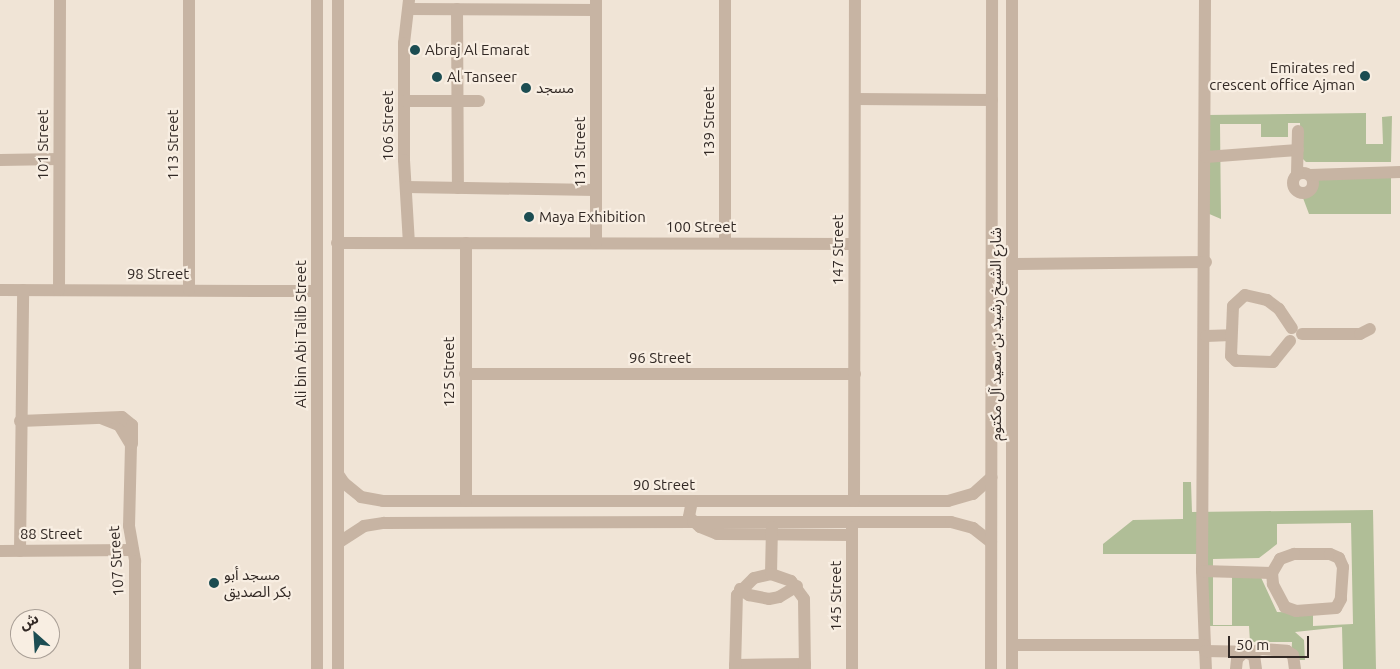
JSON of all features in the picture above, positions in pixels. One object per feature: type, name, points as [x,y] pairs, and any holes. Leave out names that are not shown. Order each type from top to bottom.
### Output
[{"type":"street","name":"101 Street","points":[[58,290],[60,0]]},
{"type":"street","name":"113 Street","points":[[189,290],[190,0]]},
{"type":"street","name":"Ali bin Abi Talib Street","points":[[317,0],[317,669]]},
{"type":"street","points":[[338,0],[338,669]]},
{"type":"street","name":"139 Street","points":[[725,0],[726,243]]},
{"type":"street","name":"147 Street","points":[[854,501],[855,0]]},
{"type":"street","name":"شارع الشيخ رشيد بن سعيد آل مكتوم","points":[[992,0],[992,669]]},
{"type":"street","name":"شارع الشيخ رشيد بن سعيد آل مكتوم","points":[[1012,0],[1012,669]]},
{"type":"street","points":[[1206,0],[1206,336],[1202,572],[1206,669]]},
{"type":"street","name":"106 Street","points":[[409,243],[404,170],[404,35],[409,5],[457,9],[596,5]]},
{"type":"street","name":"131 Street","points":[[596,5],[596,243]]},
{"type":"street","points":[[457,9],[458,188]]},
{"type":"street","points":[[317,90],[328,93],[338,90]]},
{"type":"street","points":[[856,99],[992,100]]},
{"type":"street","points":[[404,101],[479,101]]},
{"type":"street","points":[[317,124],[328,120],[338,125]]},
{"type":"street","points":[[1298,131],[1297,174],[1293,186],[1304,193],[1312,188],[1310,176]]},
{"type":"street","points":[[1206,157],[1298,150]]},
{"type":"street","points":[[0,160],[59,159]]},
{"type":"street","points":[[1297,174],[1310,176],[1400,172]]},
{"type":"street","points":[[406,187],[596,190]]},
{"type":"street","name":"100 Street","points":[[338,243],[854,244]]},
{"type":"street","name":"125 Street","points":[[466,243],[466,501]]},
{"type":"street","points":[[1013,264],[1206,262]]},
{"type":"street","name":"98 Street","points":[[0,290],[317,291]]},
{"type":"street","points":[[20,550],[23,290]]},
{"type":"street","points":[[1245,295],[1274,304],[1295,334],[1272,362],[1239,362],[1231,356],[1233,306],[1245,295]]},
{"type":"street","points":[[992,328],[1005,333],[1013,327]]},
{"type":"street","points":[[1295,334],[1360,334],[1370,329]]},
{"type":"street","points":[[1206,336],[1231,335]]},
{"type":"street","points":[[992,348],[1000,341],[1013,348]]},
{"type":"street","name":"96 Street","points":[[465,374],[855,374]]},
{"type":"street","name":"107 Street","points":[[20,421],[122,417],[128,420],[134,431],[131,451],[129,526],[133,550],[135,669]]},
{"type":"street","name":"90 Street","points":[[338,474],[352,491],[367,499],[418,501],[957,500],[973,494],[992,476]]},
{"type":"street","points":[[418,501],[413,514],[418,523]]},
{"type":"street","points":[[675,501],[683,511],[677,522]]},
{"type":"street","points":[[692,501],[688,511],[693,522]]},
{"type":"street","points":[[907,522],[916,512],[912,503],[908,501]]},
{"type":"street","points":[[338,543],[364,526],[418,523],[677,522],[772,528],[852,529],[907,522],[962,524],[991,542]]},
{"type":"street","points":[[771,574],[772,528]]},
{"type":"street","name":"145 Street","points":[[852,529],[852,669]]},
{"type":"street","name":"88 Street","points":[[0,551],[133,550]]},
{"type":"street","points":[[1335,555],[1343,567],[1340,604],[1331,611],[1289,609],[1272,584],[1272,573],[1280,560],[1287,556],[1335,555]]},
{"type":"street","points":[[1202,572],[1272,573]]},
{"type":"street","points":[[771,574],[797,586],[804,600],[805,666],[735,667],[735,602],[740,589],[754,578],[771,574]]},
{"type":"street","points":[[740,589],[749,595],[769,599],[789,593],[797,586]]},
{"type":"street","points":[[1012,645],[1204,648],[1248,653],[1256,659],[1256,669]]},
{"type":"street","points":[[1236,669],[1237,659],[1261,649],[1287,651],[1293,655],[1295,669]]},
{"type":"green space","points":[[1366,113],[1366,144],[1383,144],[1382,117],[1392,116],[1391,162],[1306,162],[1301,157],[1300,123],[1288,123],[1288,137],[1261,137],[1261,124],[1220,124],[1221,219],[1207,213],[1207,115]]},
{"type":"green space","points":[[1316,174],[1391,174],[1391,214],[1309,214],[1303,198],[1313,189]]},
{"type":"green space","points":[[1183,482],[1191,482],[1192,512],[1373,510],[1376,669],[1343,669],[1342,627],[1295,632],[1304,640],[1305,660],[1291,660],[1292,642],[1250,642],[1249,626],[1206,626],[1206,554],[1103,554],[1103,544],[1133,520],[1183,519]],"holes":[[[1351,523],[1353,624],[1313,626],[1313,613],[1277,612],[1258,571],[1232,573],[1232,625],[1213,625],[1213,559],[1259,558],[1277,544],[1277,524]]]},
{"type":"place","name":"Abraj Al Emarat","points":[[415,50]]},
{"type":"place","name":"Emirates red crescent office Ajman","points":[[1365,76]]},
{"type":"place","name":"Al Tanseer","points":[[437,77]]},
{"type":"place","name":"مسجد","points":[[526,88]]},
{"type":"place","name":"Maya Exhibition","points":[[529,217]]},
{"type":"place","name":"مسجد أبو بكر الصديق","points":[[214,583]]}]
